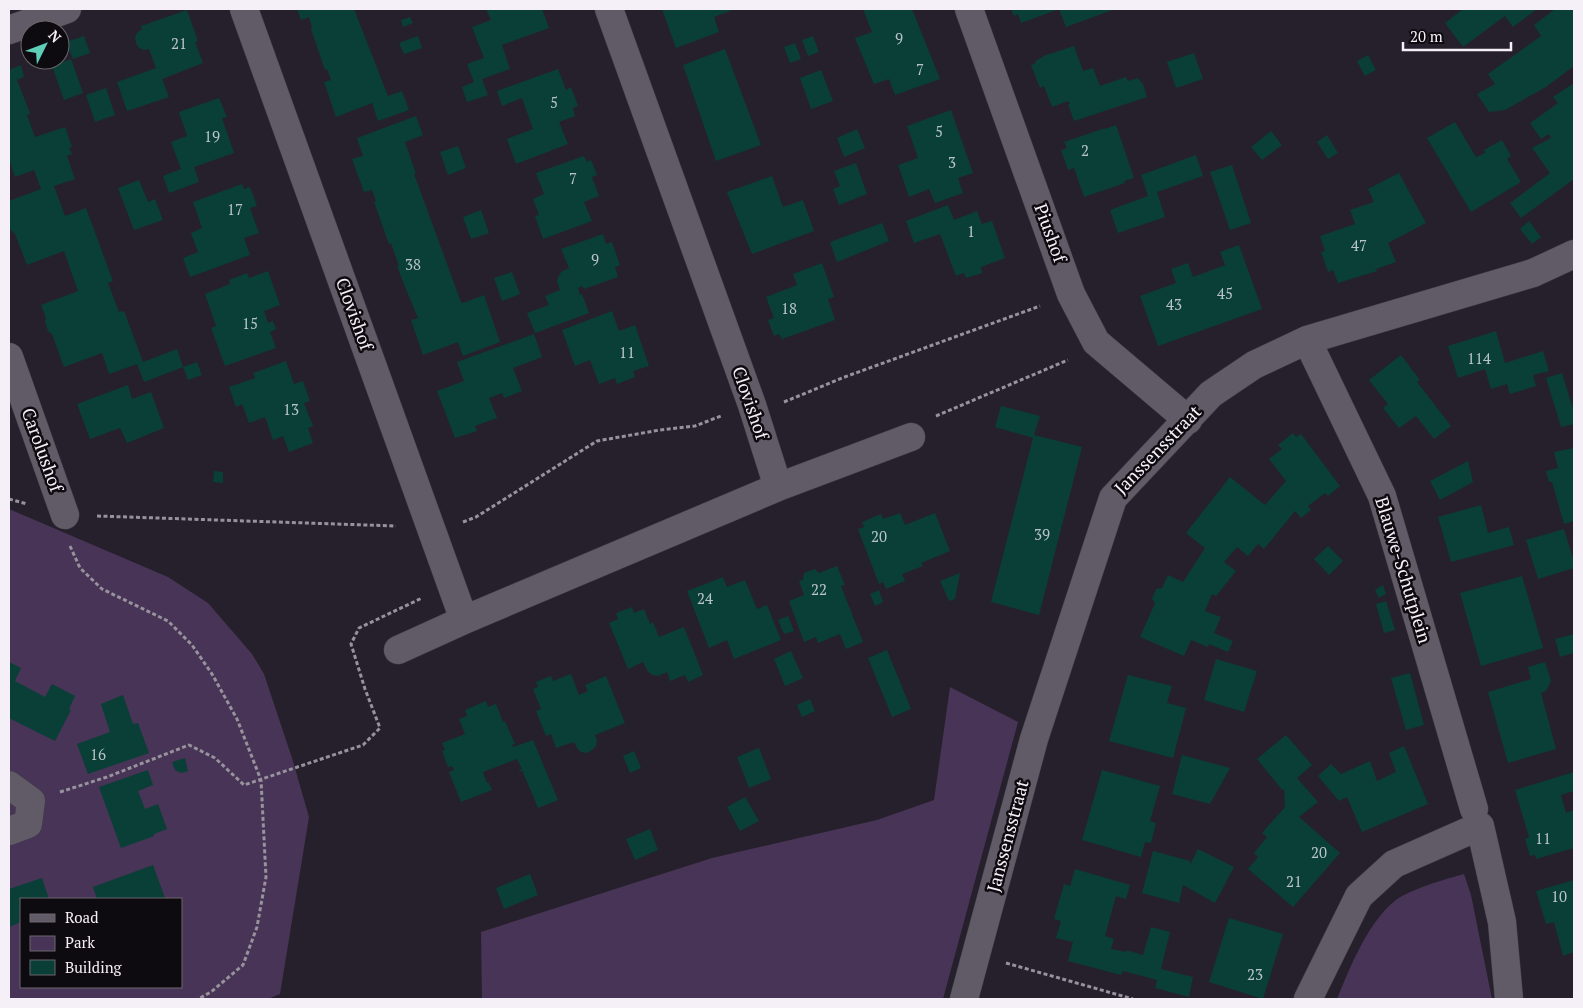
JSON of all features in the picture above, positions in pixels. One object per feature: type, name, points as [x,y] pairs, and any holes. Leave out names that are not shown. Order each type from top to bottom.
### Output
[{"type":"street","points":[[9,30],[67,9]]},
{"type":"street","name":"Clovishof","points":[[244,9],[464,620]]},
{"type":"street","name":"Clovishof","points":[[609,9],[752,405],[778,487]]},
{"type":"street","name":"Piushof","points":[[969,9],[1071,294],[1096,342],[1188,420]]},
{"type":"street","name":"Janssensstraat","points":[[964,999],[1034,739],[1113,498],[1211,394],[1254,365],[1307,340],[1533,273],[1574,254]]},
{"type":"street","name":"Blauwe-Schutplein","points":[[1307,340],[1382,496],[1474,809]]},
{"type":"street","name":"Carolushof","points":[[9,358],[65,514]]},
{"type":"street","points":[[398,650],[464,620],[778,487],[911,437]]},
{"type":"street","points":[[9,785],[31,801],[28,824],[9,831]]},
{"type":"street","points":[[1308,999],[1359,896],[1394,864],[1480,826],[1502,922],[1509,999]]},
{"type":"path","points":[[9,499],[65,514],[449,528],[476,517],[597,441],[695,426],[752,405],[768,408],[842,378],[1071,294]]},
{"type":"path","points":[[911,437],[928,420],[1068,360],[1096,342]]},
{"type":"path","points":[[65,514],[68,543],[80,568],[102,589],[168,620],[192,645],[212,674],[237,719],[261,780],[266,877],[256,926],[243,965],[211,992],[198,999]]},
{"type":"path","points":[[31,801],[107,777],[189,745],[215,758],[244,785],[363,745],[380,728],[351,644],[359,628],[450,584]]},
{"type":"path","points":[[976,954],[1133,999]]},
{"type":"green space","points":[[9,509],[168,577],[208,603],[252,654],[264,674],[309,817],[280,994],[268,999],[9,999]]},
{"type":"green space","points":[[950,687],[1018,722],[943,999],[482,999],[481,932],[712,858],[877,820],[934,800]]},
{"type":"green space","points":[[1464,874],[1471,895],[1492,999],[1337,999],[1363,942],[1371,928],[1391,904],[1417,889]]},
{"type":"building","points":[[297,9],[354,9],[388,96],[402,91],[409,110],[378,121],[372,103],[336,117],[324,82],[331,80],[327,69],[325,70],[311,29],[309,17],[301,20]]},
{"type":"building","points":[[486,9],[542,9],[549,28],[502,45],[510,69],[482,79],[488,95],[467,102],[462,87],[474,82],[467,64],[484,58],[472,27],[491,20]]},
{"type":"building","points":[[662,9],[735,9],[714,17],[719,32],[676,48]]},
{"type":"building","points":[[863,9],[912,9],[940,79],[895,95],[889,79],[874,84],[855,38],[872,32]]},
{"type":"building","points":[[1011,9],[1059,9],[1021,23],[1018,14],[1014,16]]},
{"type":"building","points":[[1059,9],[1115,9],[1066,27]]},
{"type":"building","points":[[1463,9],[1537,9],[1513,27],[1505,16],[1463,47],[1445,23]]},
{"type":"building","points":[[1555,9],[1574,9],[1574,66],[1546,87],[1505,110],[1489,112],[1477,94],[1495,84],[1488,74],[1541,36],[1534,25]]},
{"type":"building","points":[[187,10],[198,41],[195,42],[203,63],[162,79],[169,97],[127,111],[117,82],[156,68],[149,49],[139,48],[136,43],[135,37],[142,29],[141,26]]},
{"type":"building","points":[[410,17],[413,23],[403,27],[401,20]]},
{"type":"building","points":[[84,36],[90,53],[73,59],[70,52],[70,41]]},
{"type":"building","points":[[418,36],[422,48],[404,54],[399,43]]},
{"type":"building","points":[[813,36],[819,52],[808,56],[802,40]]},
{"type":"building","points":[[795,43],[801,59],[790,63],[784,47]]},
{"type":"building","points":[[1074,46],[1083,71],[1093,68],[1100,86],[1126,77],[1128,81],[1138,78],[1143,84],[1147,97],[1074,121],[1068,101],[1052,107],[1044,86],[1040,88],[1031,65],[1043,56]]},
{"type":"building","points":[[725,49],[761,145],[716,161],[683,65]]},
{"type":"building","points":[[1194,53],[1203,79],[1176,88],[1167,62]]},
{"type":"building","points":[[1368,55],[1376,70],[1365,76],[1357,61]]},
{"type":"building","points":[[70,59],[83,93],[64,100],[53,70],[70,70]]},
{"type":"building","points":[[20,65],[20,70],[22,70],[24,77],[17,80],[30,113],[27,115],[35,137],[65,127],[72,147],[69,148],[72,154],[67,156],[75,179],[54,186],[65,216],[86,208],[113,281],[108,283],[119,312],[124,311],[143,362],[177,349],[183,367],[144,382],[137,364],[109,374],[102,353],[64,367],[52,334],[48,331],[41,305],[78,291],[64,251],[27,265],[9,224],[9,201],[41,189],[34,170],[15,177],[9,159],[9,70]]},
{"type":"building","points":[[558,69],[566,90],[571,87],[578,106],[573,108],[575,116],[559,122],[568,144],[516,164],[507,139],[533,129],[522,98],[502,106],[497,91]]},
{"type":"building","points":[[821,70],[833,101],[811,109],[800,78]]},
{"type":"building","points":[[1574,83],[1574,179],[1521,218],[1510,203],[1550,173],[1532,148],[1551,138],[1549,134],[1541,139],[1530,123],[1558,103],[1553,97]]},
{"type":"building","points":[[106,88],[115,115],[95,122],[86,95]]},
{"type":"building","points":[[219,98],[227,117],[222,118],[234,153],[194,167],[199,182],[169,193],[163,176],[181,169],[171,142],[187,136],[179,112]]},
{"type":"building","points":[[951,110],[973,173],[958,178],[963,193],[935,203],[929,189],[909,197],[898,165],[918,158],[907,126]]},
{"type":"building","points":[[416,116],[423,135],[405,142],[416,174],[414,174],[461,302],[463,303],[484,295],[500,342],[463,356],[458,342],[423,355],[411,320],[418,318],[397,266],[399,266],[391,243],[389,244],[374,202],[376,201],[372,190],[364,192],[352,159],[363,156],[357,138]]},
{"type":"building","points":[[1455,122],[1476,157],[1485,153],[1484,150],[1502,140],[1511,156],[1507,159],[1521,182],[1471,212],[1427,138]]},
{"type":"building","points":[[1116,125],[1134,178],[1084,197],[1074,168],[1068,170],[1061,150],[1067,148],[1064,142]]},
{"type":"building","points":[[857,129],[865,148],[844,157],[837,138]]},
{"type":"building","points":[[1271,131],[1282,145],[1262,160],[1251,147]]},
{"type":"building","points":[[1327,135],[1338,153],[1328,159],[1317,142]]},
{"type":"building","points":[[458,146],[466,168],[448,175],[440,152]]},
{"type":"building","points":[[1196,155],[1203,176],[1157,192],[1165,217],[1118,233],[1110,210],[1148,196],[1141,175]]},
{"type":"building","points":[[584,156],[587,162],[591,160],[597,175],[592,177],[599,196],[584,202],[592,221],[543,239],[535,216],[539,215],[533,199],[544,194],[536,173]]},
{"type":"building","points":[[856,163],[867,194],[839,205],[833,189],[840,186],[834,171]]},
{"type":"building","points":[[1232,165],[1251,223],[1230,230],[1210,172]]},
{"type":"building","points":[[1399,173],[1426,223],[1388,243],[1396,262],[1376,269],[1377,271],[1338,283],[1333,270],[1328,272],[1321,252],[1325,251],[1320,236],[1355,224],[1350,210],[1374,202],[1368,189]]},
{"type":"building","points":[[772,176],[783,207],[803,200],[814,231],[752,254],[727,192]]},
{"type":"building","points":[[139,180],[148,202],[155,199],[163,220],[134,230],[118,188]]},
{"type":"building","points":[[242,184],[244,189],[250,187],[257,206],[250,208],[259,233],[244,238],[250,255],[190,277],[183,258],[198,252],[191,233],[202,228],[193,202]]},
{"type":"building","points":[[948,205],[954,220],[977,211],[982,224],[992,221],[1005,258],[981,267],[982,273],[966,278],[964,273],[956,276],[940,234],[914,243],[906,221]]},
{"type":"building","points":[[481,210],[489,233],[471,239],[463,217]]},
{"type":"building","points":[[1529,221],[1541,237],[1532,244],[1520,229]]},
{"type":"building","points":[[882,223],[889,241],[837,262],[830,242]]},
{"type":"building","points":[[603,234],[606,244],[612,242],[620,265],[615,267],[618,277],[584,289],[582,286],[578,288],[589,313],[535,333],[527,313],[549,305],[545,296],[560,290],[558,278],[561,272],[569,268],[561,249]]},
{"type":"building","points":[[1239,245],[1262,309],[1158,346],[1140,296],[1176,283],[1171,269],[1188,263],[1193,277],[1225,265],[1220,252]]},
{"type":"building","points":[[822,263],[834,297],[828,299],[835,320],[782,339],[779,334],[774,336],[768,320],[774,318],[766,297],[797,285],[793,274]]},
{"type":"building","points":[[268,271],[280,305],[264,311],[268,323],[273,321],[276,329],[270,332],[276,348],[225,366],[211,328],[216,326],[205,294],[230,284],[229,280],[247,273],[249,278]]},
{"type":"building","points":[[512,272],[520,294],[502,301],[494,278]]},
{"type":"building","points":[[612,311],[619,331],[635,325],[649,366],[633,371],[635,377],[617,384],[615,378],[599,384],[590,360],[575,366],[562,330]]},
{"type":"building","points":[[1496,331],[1505,363],[1543,351],[1549,371],[1533,375],[1536,386],[1510,394],[1507,384],[1491,389],[1485,369],[1458,378],[1448,346]]},
{"type":"building","points":[[534,334],[542,357],[513,368],[522,391],[504,398],[502,393],[489,398],[497,418],[475,426],[477,431],[455,438],[437,391],[464,381],[457,362]]},
{"type":"building","points":[[1401,355],[1420,380],[1417,382],[1451,426],[1434,439],[1416,416],[1399,428],[1383,408],[1388,404],[1369,380]]},
{"type":"building","points":[[286,361],[294,384],[303,381],[310,401],[304,403],[313,426],[308,428],[313,443],[289,452],[283,436],[273,440],[265,417],[249,423],[242,404],[236,407],[229,387],[255,378],[253,373]]},
{"type":"building","points":[[197,362],[202,375],[188,380],[183,367]]},
{"type":"building","points":[[1562,373],[1574,412],[1574,424],[1561,427],[1546,378]]},
{"type":"building","points":[[128,385],[132,399],[151,392],[164,428],[127,443],[120,428],[90,439],[77,404]]},
{"type":"building","points":[[1001,406],[1040,416],[1034,435],[1082,447],[1039,615],[991,602],[1033,438],[995,427]]},
{"type":"building","points":[[1293,433],[1296,437],[1301,434],[1340,486],[1328,496],[1325,493],[1308,506],[1311,510],[1301,518],[1295,511],[1264,549],[1258,544],[1248,556],[1237,547],[1224,562],[1236,571],[1216,596],[1212,594],[1205,611],[1221,617],[1214,633],[1233,641],[1228,652],[1209,644],[1208,647],[1191,640],[1184,656],[1140,637],[1155,603],[1152,599],[1156,589],[1162,588],[1168,575],[1183,582],[1205,548],[1186,533],[1230,477],[1265,505],[1286,481],[1269,459],[1282,449],[1278,445]]},
{"type":"building","points":[[1574,448],[1574,521],[1564,524],[1552,482],[1549,482],[1546,471],[1558,468],[1554,452]]},
{"type":"building","points":[[1468,461],[1473,482],[1440,500],[1430,481]]},
{"type":"building","points":[[214,471],[223,472],[223,483],[213,482]]},
{"type":"building","points":[[1481,505],[1488,533],[1509,527],[1514,545],[1451,562],[1438,517]]},
{"type":"building","points":[[900,513],[905,525],[935,513],[950,551],[921,563],[923,566],[902,574],[905,581],[886,589],[883,582],[879,584],[858,529],[864,527],[862,522],[881,514],[883,519]]},
{"type":"building","points":[[1564,529],[1574,568],[1538,579],[1526,540]]},
{"type":"building","points":[[1328,546],[1343,561],[1329,575],[1314,559]]},
{"type":"building","points":[[837,566],[845,585],[841,586],[863,642],[846,649],[840,634],[818,643],[816,637],[804,642],[789,601],[804,595],[799,581],[803,580],[804,573],[815,569],[819,573]]},
{"type":"building","points":[[960,573],[955,599],[949,601],[940,581]]},
{"type":"building","points":[[1522,576],[1543,648],[1481,666],[1460,593]]},
{"type":"building","points":[[723,577],[727,587],[745,580],[757,609],[767,605],[781,640],[734,659],[727,640],[709,648],[687,591]]},
{"type":"building","points":[[1383,585],[1386,594],[1379,598],[1375,590]]},
{"type":"building","points":[[879,590],[883,602],[875,606],[870,594]]},
{"type":"building","points":[[1386,601],[1395,630],[1384,633],[1376,604]]},
{"type":"building","points":[[632,607],[634,613],[644,609],[650,624],[653,622],[659,637],[684,627],[703,675],[688,682],[685,675],[670,681],[667,672],[658,676],[653,675],[648,672],[643,662],[628,669],[609,623],[618,619],[616,613]]},
{"type":"building","points":[[788,616],[794,631],[784,634],[778,620]]},
{"type":"building","points":[[1574,634],[1574,658],[1573,653],[1560,657],[1555,639]]},
{"type":"building","points":[[887,650],[911,709],[892,717],[868,658]]},
{"type":"building","points":[[791,651],[803,678],[785,686],[774,659]]},
{"type":"building","points":[[1216,659],[1257,671],[1244,712],[1204,700]]},
{"type":"building","points":[[9,662],[21,668],[15,681],[45,697],[52,684],[75,696],[69,709],[71,710],[55,741],[9,718]]},
{"type":"building","points":[[1545,662],[1551,681],[1546,691],[1541,693],[1556,749],[1508,763],[1488,692],[1531,679],[1528,667]]},
{"type":"building","points":[[1410,673],[1424,725],[1406,730],[1391,678]]},
{"type":"building","points":[[571,674],[579,695],[588,691],[585,685],[606,676],[625,723],[595,735],[597,740],[596,746],[587,753],[581,752],[574,742],[556,748],[551,734],[546,736],[536,711],[541,709],[533,689],[538,687],[536,682],[551,676],[553,681]]},
{"type":"building","points":[[1128,675],[1172,686],[1167,703],[1186,708],[1173,758],[1109,741]]},
{"type":"building","points":[[123,695],[133,724],[138,723],[149,753],[88,774],[77,744],[110,732],[101,704]]},
{"type":"building","points":[[810,699],[815,711],[802,717],[797,705]]},
{"type":"building","points":[[486,701],[488,707],[496,704],[515,744],[512,745],[513,747],[533,740],[558,800],[538,808],[522,770],[520,772],[519,770],[522,769],[517,759],[483,772],[492,790],[461,802],[449,772],[454,770],[452,766],[448,767],[442,751],[445,750],[442,743],[465,734],[459,719],[467,716],[465,710]]},
{"type":"building","points":[[1286,735],[1312,765],[1297,778],[1318,802],[1299,817],[1340,853],[1293,907],[1248,869],[1258,857],[1254,853],[1267,837],[1262,833],[1285,807],[1284,789],[1282,790],[1257,759]]},
{"type":"building","points":[[1404,746],[1428,804],[1362,832],[1347,797],[1339,801],[1318,776],[1331,764],[1341,774],[1370,761],[1377,781],[1396,772],[1389,753]]},
{"type":"building","points":[[759,748],[771,779],[749,788],[737,757]]},
{"type":"building","points":[[634,751],[641,768],[630,773],[623,756]]},
{"type":"building","points":[[1182,755],[1230,768],[1210,804],[1172,794]]},
{"type":"building","points":[[185,758],[188,771],[181,773],[175,770],[172,762]]},
{"type":"building","points":[[148,770],[153,785],[138,791],[145,809],[158,804],[167,829],[154,834],[154,836],[121,848],[99,787]]},
{"type":"building","points":[[1102,770],[1160,786],[1150,821],[1156,823],[1151,843],[1145,842],[1141,857],[1082,840]]},
{"type":"building","points":[[1574,772],[1574,791],[1561,795],[1566,813],[1574,810],[1574,848],[1536,859],[1535,855],[1530,856],[1525,839],[1529,837],[1515,790]]},
{"type":"building","points":[[745,797],[759,821],[740,831],[727,807]]},
{"type":"building","points":[[650,829],[658,850],[635,860],[626,839]]},
{"type":"building","points":[[1198,849],[1234,867],[1215,903],[1183,885],[1179,903],[1142,893],[1153,851],[1190,861],[1190,865]]},
{"type":"building","points":[[153,865],[165,898],[97,898],[93,887]]},
{"type":"building","points":[[1075,869],[1130,885],[1126,899],[1116,896],[1105,936],[1114,939],[1111,949],[1126,952],[1126,950],[1143,955],[1151,927],[1170,932],[1161,969],[1193,977],[1189,997],[1155,988],[1157,980],[1123,971],[1121,975],[1068,961],[1073,942],[1056,938],[1061,921],[1054,919],[1064,884],[1070,886]]},
{"type":"building","points":[[530,874],[538,895],[504,909],[496,888]]},
{"type":"building","points":[[42,878],[49,898],[20,898],[20,922],[9,927],[9,889]]},
{"type":"building","points":[[1574,880],[1574,952],[1563,956],[1554,922],[1546,924],[1536,891]]},
{"type":"building","points":[[1229,918],[1283,934],[1263,999],[1209,982]]}]
